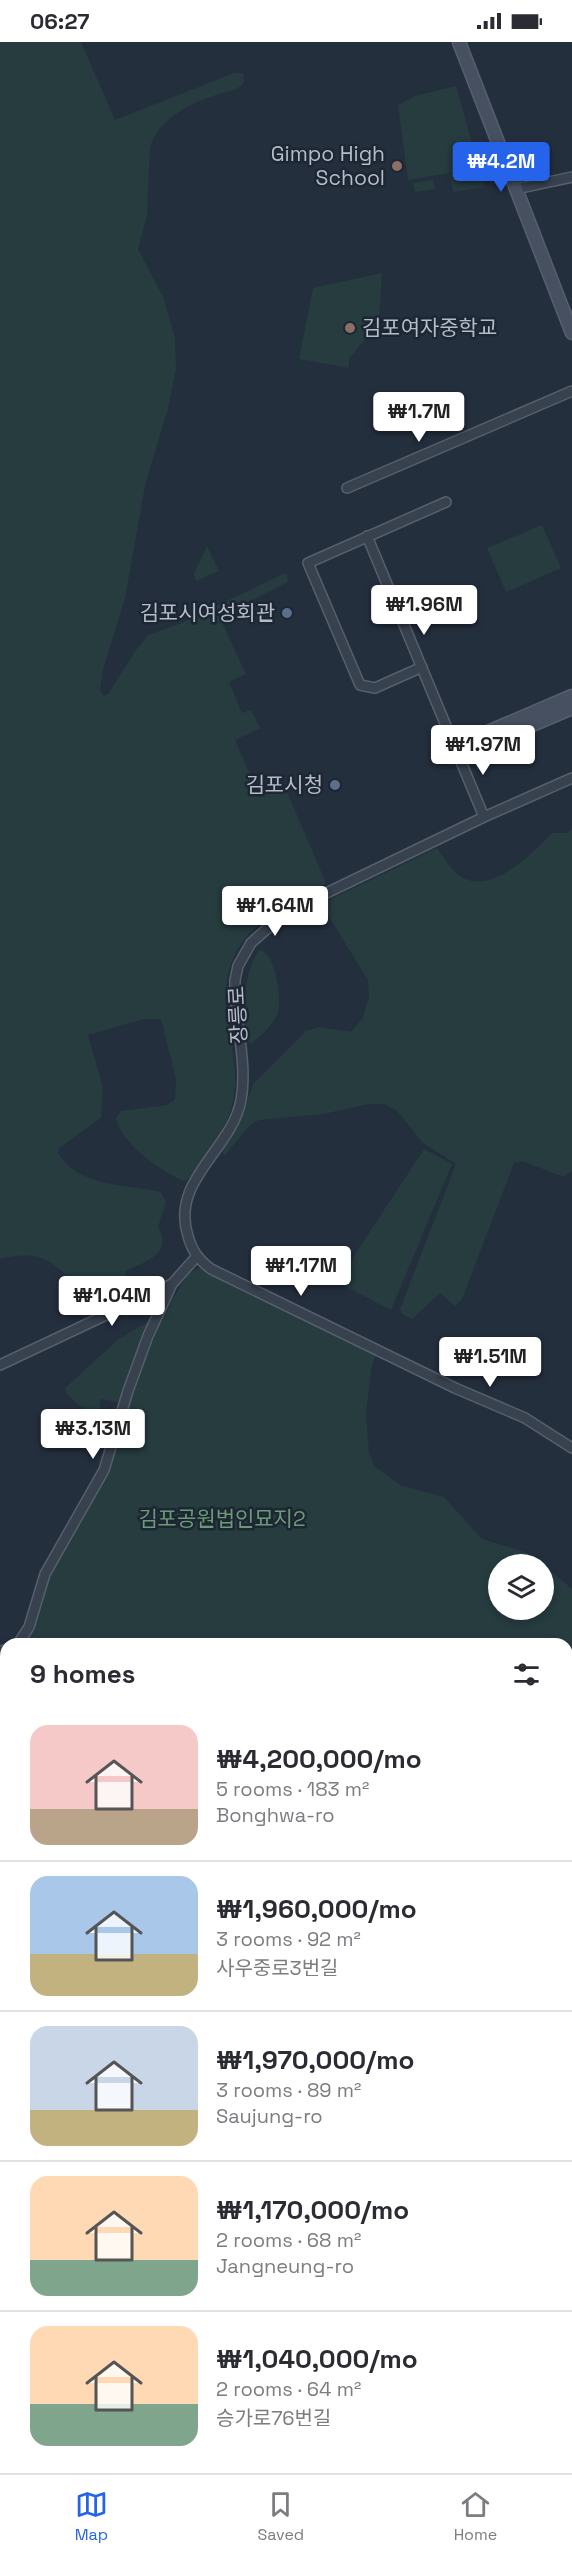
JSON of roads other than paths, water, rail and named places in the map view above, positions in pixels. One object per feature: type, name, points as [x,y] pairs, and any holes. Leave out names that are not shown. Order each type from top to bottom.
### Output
[{"type":"street","points":[[459,42],[572,333]]},
{"type":"street","points":[[516,189],[572,177]]},
{"type":"street","points":[[347,488],[572,391]]},
{"type":"street","points":[[422,667],[375,688],[366,689],[356,679],[308,563],[446,502]]},
{"type":"street","points":[[367,536],[484,817]]},
{"type":"street","points":[[458,751],[572,696]]},
{"type":"street","points":[[458,751],[572,708]]},
{"type":"street","name":"장릉로","points":[[196,1256],[185,1227],[184,1205],[191,1188],[233,1122],[241,1103],[243,1082],[235,980],[238,966],[251,943],[270,924],[299,905],[572,778]]},
{"type":"street","points":[[22,1638],[29,1627],[45,1574],[104,1470],[148,1336],[172,1284],[196,1256],[227,1277],[454,1388],[541,1426],[572,1448]]},
{"type":"street","points":[[0,1365],[172,1284]]},
{"type":"place","name":"Gimpo High School","points":[[397,166]]},
{"type":"place","name":"김포여자중학교","points":[[350,328]]},
{"type":"place","name":"김포시여성회관","points":[[287,613]]},
{"type":"place","name":"김포시청","points":[[335,785]]},
{"type":"park label","name":"김포공원법인묘지2","points":[[222,1519]]}]
